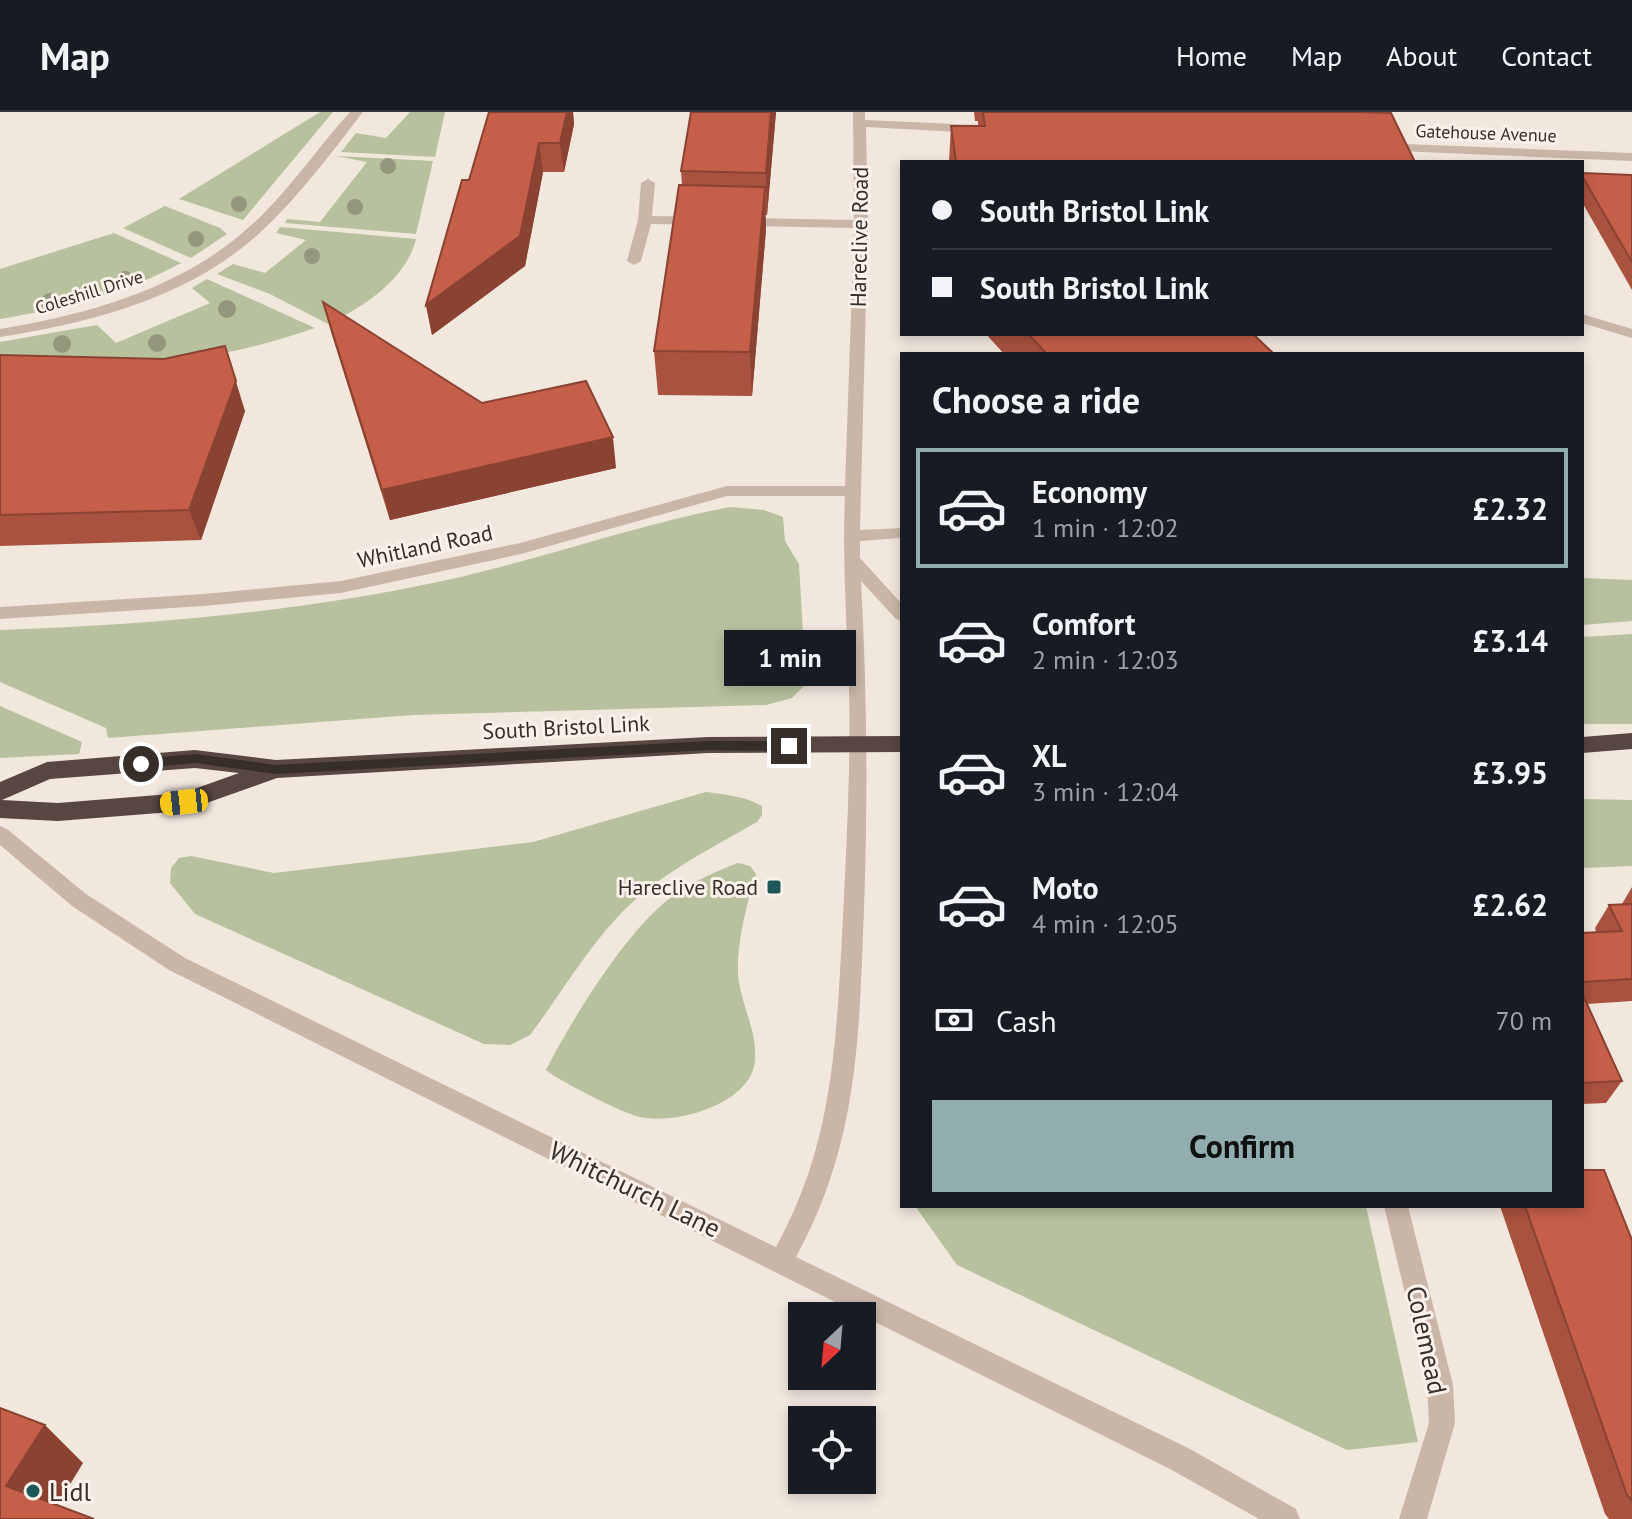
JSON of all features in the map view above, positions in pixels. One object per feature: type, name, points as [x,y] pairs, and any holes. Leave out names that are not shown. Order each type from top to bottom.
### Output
[{"type":"highway","points":[[1584,745],[1632,741]]},
{"type":"highway","name":"South Bristol Link","points":[[0,792],[47,771],[195,759],[276,769],[708,745],[900,744]]},
{"type":"highway","points":[[1584,752],[1632,756]]},
{"type":"highway","name":"South Bristol Link","points":[[0,809],[58,812],[184,802],[276,769]]},
{"type":"street","name":"Coleshill Drive","points":[[0,333],[67,321],[130,303],[185,278],[226,254],[259,226],[357,112]]},
{"type":"street","points":[[860,118],[986,130]]},
{"type":"street","name":"Hareclive Road","points":[[781,1261],[802,1223],[828,1156],[843,1078],[849,1016],[859,744],[851,559],[861,224],[860,118]]},
{"type":"street","name":"Gatehouse Avenue","points":[[1363,146],[1476,156],[1632,157]]},
{"type":"street","points":[[634,261],[645,220],[648,183]]},
{"type":"street","points":[[645,220],[861,224]]},
{"type":"street","points":[[1584,319],[1632,334]]},
{"type":"street","name":"Whitland Road","points":[[0,613],[127,606],[341,587],[521,548],[727,491],[854,491]]},
{"type":"street","points":[[853,536],[900,533]]},
{"type":"street","points":[[851,559],[900,613]]},
{"type":"street","name":"Whitchurch Lane","points":[[0,834],[79,900],[177,964],[1180,1459],[1286,1519]]},
{"type":"street","name":"Colemead","points":[[1396,1208],[1440,1385],[1442,1423],[1413,1519]]},
{"type":"green space","points":[[320,112],[333,112],[243,220],[179,199]]},
{"type":"green space","points":[[410,112],[445,112],[435,157],[341,152],[356,133],[386,138]]},
{"type":"green space","points":[[336,156],[433,161],[416,234],[285,223],[287,219],[320,222],[367,162]]},
{"type":"green space","points":[[165,206],[220,228],[227,234],[191,258],[123,228]]},
{"type":"green space","points":[[280,227],[416,239],[411,254],[393,279],[369,300],[328,324],[270,294],[217,274],[233,264],[265,273],[306,240],[276,233]]},
{"type":"green space","points":[[114,233],[181,263],[138,283],[93,298],[0,319],[0,269]]},
{"type":"green space","points":[[207,279],[315,328],[242,349],[166,361],[116,363],[0,356],[0,342],[97,325],[116,343],[210,303],[192,288]]},
{"type":"green space","points":[[730,507],[764,510],[783,517],[785,541],[799,564],[806,684],[792,698],[766,705],[413,715],[108,738],[106,728],[0,682],[0,630],[112,625],[336,601],[483,572],[659,523]]},
{"type":"green space","points":[[1584,578],[1632,580],[1632,621],[1584,625]]},
{"type":"green space","points":[[1632,634],[1632,724],[1584,724],[1584,637]]},
{"type":"green space","points":[[0,706],[82,742],[79,754],[0,758]]},
{"type":"green space","points":[[706,792],[735,796],[755,803],[762,806],[762,815],[757,822],[680,866],[637,898],[593,946],[530,1035],[510,1045],[484,1044],[195,914],[170,883],[171,868],[179,858],[191,856],[274,873],[533,842]]},
{"type":"green space","points":[[1584,799],[1632,800],[1632,866],[1584,868]]},
{"type":"green space","points":[[738,863],[750,866],[756,874],[738,958],[741,992],[755,1049],[751,1075],[741,1089],[710,1108],[673,1118],[655,1119],[620,1110],[546,1070],[586,1000],[640,927],[677,893]]},
{"type":"green space","points":[[916,1208],[1366,1208],[1418,1442],[1347,1450],[957,1265]]},
{"type":"building","points":[[489,112],[567,112],[560,143],[539,143],[520,236],[426,305],[462,180],[469,180]]},
{"type":"building","points":[[691,112],[771,112],[766,173],[681,171]]},
{"type":"building","points":[[983,112],[1391,113],[1414,160],[956,160],[951,126],[985,126]]},
{"type":"building","points":[[1584,173],[1632,175],[1632,262],[1584,179]]},
{"type":"building","points":[[679,185],[765,187],[750,352],[654,351]]},
{"type":"building","points":[[323,302],[482,403],[586,381],[613,437],[382,490]]},
{"type":"building","points":[[1030,336],[1255,336],[1272,352],[1045,352]]},
{"type":"building","points":[[225,346],[236,381],[189,510],[0,515],[0,355],[164,359]]},
{"type":"building","points":[[1632,904],[1632,979],[1584,982],[1584,933],[1622,931],[1609,905]]},
{"type":"building","points":[[1584,997],[1622,1081],[1584,1083]]},
{"type":"building","points":[[1584,1170],[1604,1170],[1632,1240],[1632,1501],[1627,1495],[1526,1208],[1584,1208]]},
{"type":"building","points":[[0,1408],[45,1425],[6,1486],[94,1519],[0,1519]]},
{"type":"place","name":"Hareclive Road","points":[[774,887]]},
{"type":"place","name":"Lidl","points":[[33,1491]]},
{"type":"route","points":[[141,764],[195,759],[276,769],[708,745],[789,746]]}]
